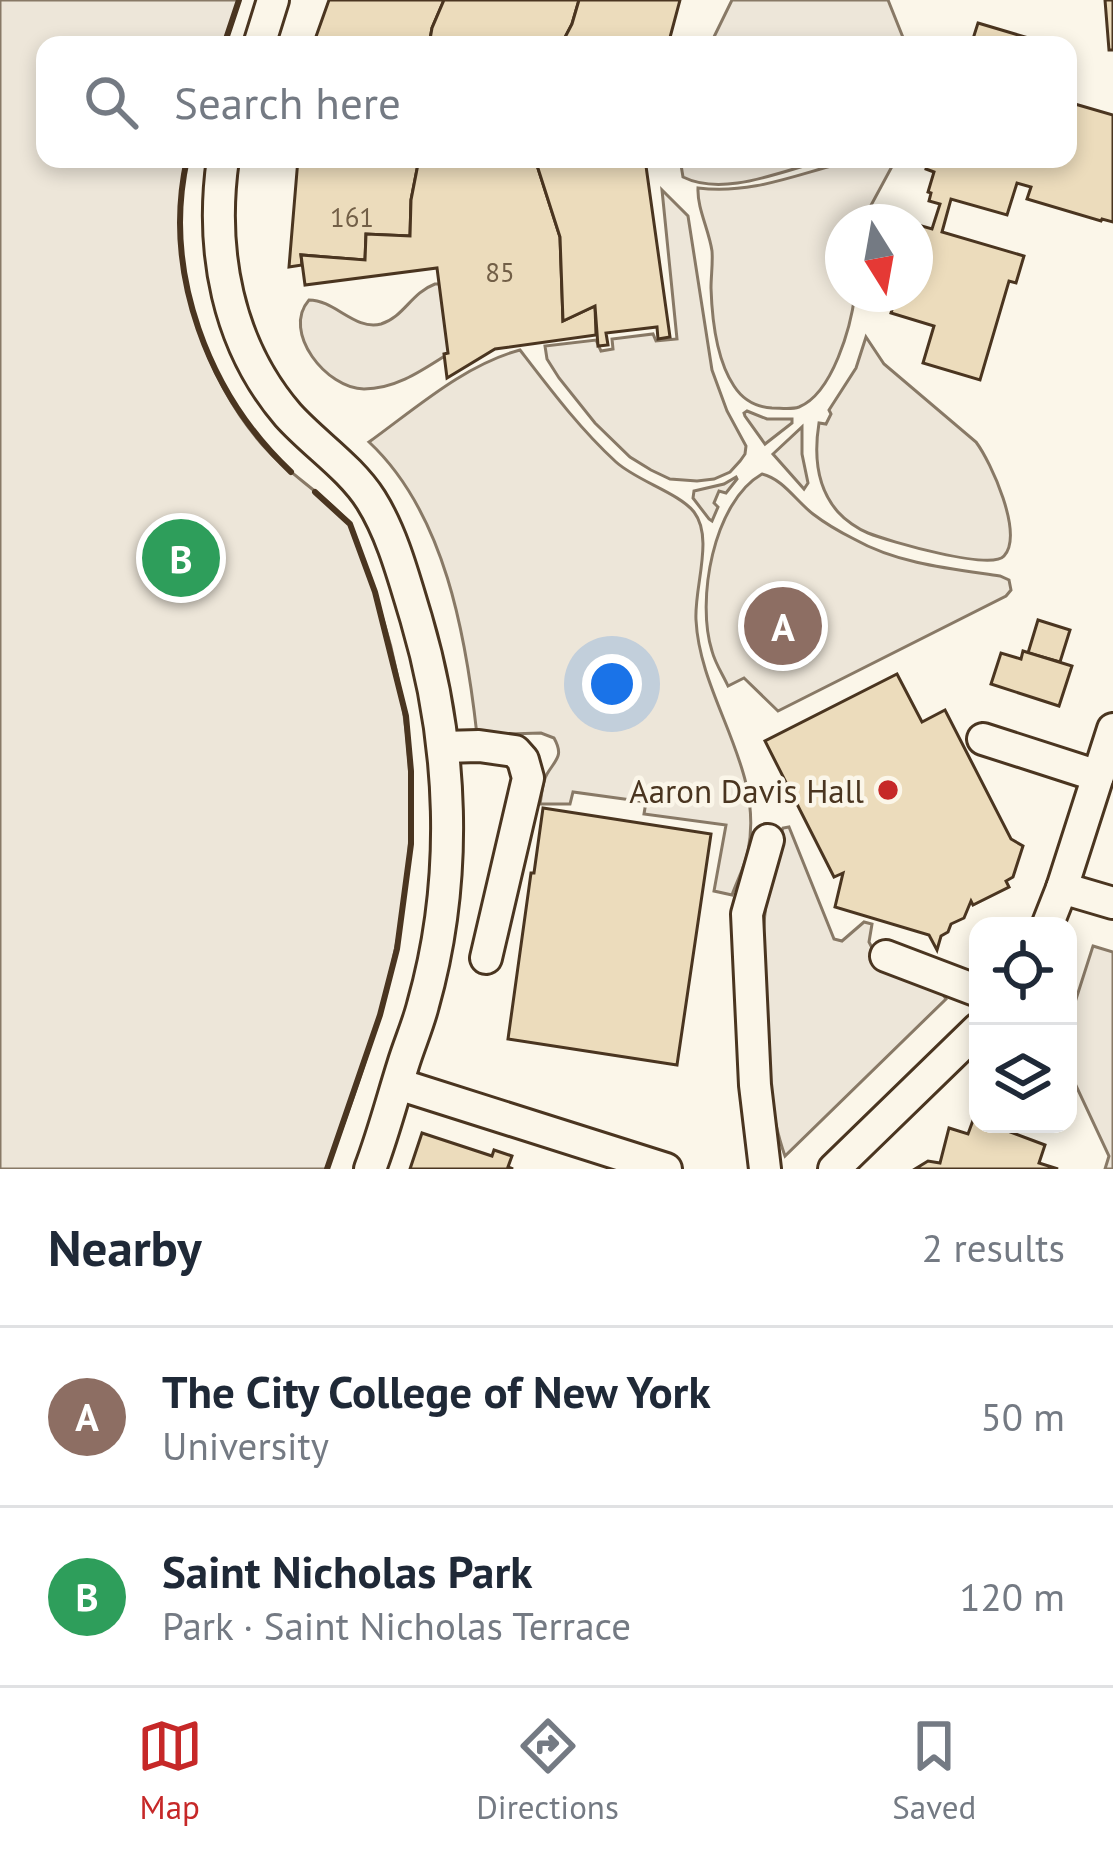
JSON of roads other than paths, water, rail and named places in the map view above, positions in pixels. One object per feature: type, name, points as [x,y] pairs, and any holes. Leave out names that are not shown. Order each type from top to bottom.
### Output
[{"type":"street","points":[[262,36],[273,0]]},
{"type":"street","points":[[223,168],[219,251],[242,340],[286,412],[370,498],[387,531],[428,658],[443,747],[446,866],[439,932],[424,1004],[370,1169]]},
{"type":"street","points":[[1051,917],[1113,729]]},
{"type":"street","points":[[983,739],[1098,776]]},
{"type":"street","points":[[443,747],[515,751],[523,760],[527,778],[486,958]]},
{"type":"street","points":[[765,1169],[755,1084],[747,914],[768,840]]},
{"type":"street","points":[[1062,888],[1113,903]]},
{"type":"street","points":[[886,956],[969,988]]},
{"type":"street","points":[[834,1169],[969,1038]]},
{"type":"street","points":[[398,1084],[666,1169]]},
{"type":"place","name":"Saint Nicholas Park","points":[[181,558]]},
{"type":"place","name":"The City College of New York","points":[[783,626]]},
{"type":"place","name":"Aaron Davis Hall","points":[[888,790]]}]
